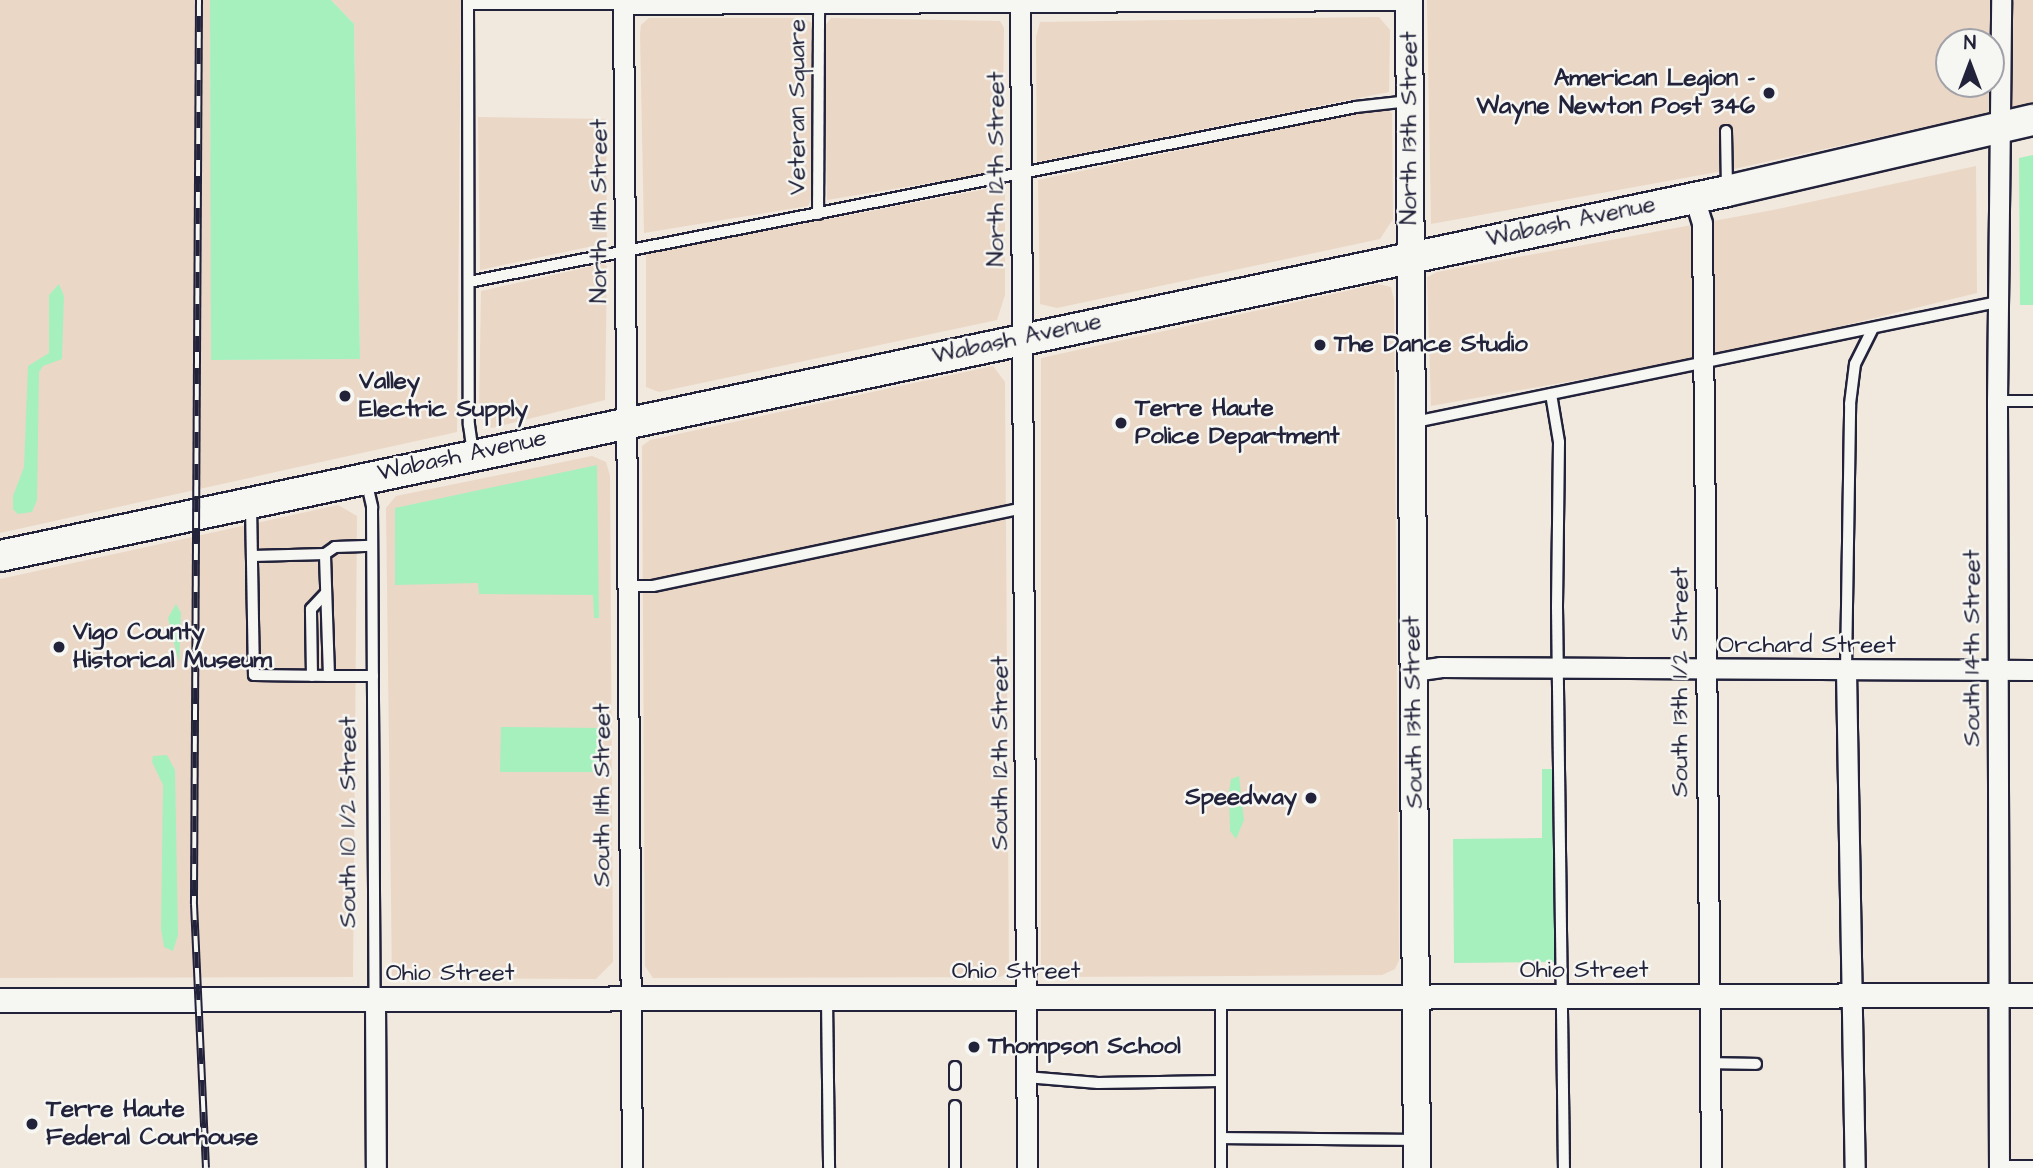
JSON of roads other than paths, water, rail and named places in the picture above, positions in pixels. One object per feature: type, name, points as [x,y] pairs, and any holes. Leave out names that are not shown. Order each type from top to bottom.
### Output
[{"type":"main road","name":"North 13th Street","points":[[1410,0],[1410,256]]},
{"type":"main road","name":"Wabash Avenue","points":[[0,556],[1727,191],[2033,120]]},
{"type":"main road","name":"South 13th Street","points":[[1410,256],[1417,1168]]},
{"type":"street","points":[[623,2],[1410,0]]},
{"type":"street","name":"South 14th Street","points":[[1999,1167],[1997,302],[2001,0]]},
{"type":"street","name":"North 12th Street","points":[[1020,1],[1022,338]]},
{"type":"street","name":"North 11th Street","points":[[623,2],[625,422]]},
{"type":"street","name":"South 13th 1/2 Street","points":[[1694,197],[1702,223],[1707,998],[1711,1168]]},
{"type":"street","name":"South 12th Street","points":[[1022,338],[1027,1168]]},
{"type":"street","name":"South 11th Street","points":[[625,422],[632,1168]]},
{"type":"street","name":"Orchard Street","points":[[1413,671],[1558,667],[1706,671],[2033,670]]},
{"type":"street","points":[[1846,670],[1855,1168]]},
{"type":"street","name":"Ohio Street","points":[[0,1000],[1707,998],[2033,995]]},
{"type":"street","name":"South 10 1/2 Street","points":[[375,1000],[376,1168]]},
{"type":"lane","points":[[474,454],[469,425],[468,2],[623,2]]},
{"type":"lane","name":"Veteran Square","points":[[818,214],[819,2]]},
{"type":"lane","points":[[469,282],[1021,176],[1356,107],[1410,101]]},
{"type":"lane","points":[[1726,131],[1727,191]]},
{"type":"lane","points":[[1411,423],[1703,365],[1997,302]]},
{"type":"lane","points":[[1846,670],[1850,404],[1855,364],[1873,328]]},
{"type":"lane","points":[[1551,394],[1559,442],[1558,667],[1564,1168]]},
{"type":"lane","points":[[1997,401],[2033,401]]},
{"type":"lane","name":"South 10 1/2 Street","points":[[366,477],[372,546],[375,1000]]},
{"type":"lane","points":[[251,501],[254,675],[373,676]]},
{"type":"lane","points":[[626,586],[653,586],[1023,508]]},
{"type":"lane","points":[[253,555],[326,554],[335,547],[372,546]]},
{"type":"lane","points":[[326,554],[329,676]]},
{"type":"lane","points":[[312,676],[311,609],[326,593]]},
{"type":"lane","points":[[1220,998],[1221,1168]]},
{"type":"lane","points":[[827,999],[829,1168]]},
{"type":"lane","points":[[1709,1063],[1756,1064]]},
{"type":"lane","points":[[955,1067],[955,1084]]},
{"type":"lane","points":[[1026,1077],[1098,1083],[1220,1081]]},
{"type":"lane","points":[[955,1106],[955,1168]]},
{"type":"lane","points":[[1221,1138],[1417,1140]]},
{"type":"lane","points":[[1999,1167],[2033,1166]]},
{"type":"railway","points":[[199,0],[194,904],[206,1168]]},
{"type":"place","name":"American Legion - Wayne Newton Post 346","points":[[1769,93]]},
{"type":"place","name":"The Dance Studio","points":[[1320,345]]},
{"type":"place","name":"Valley Electric Supply","points":[[345,396]]},
{"type":"place","name":"Terre Haute Police Department","points":[[1121,423]]},
{"type":"place","name":"Vigo County Historical Museum","points":[[59,647]]},
{"type":"place","name":"Speedway","points":[[1311,798]]},
{"type":"place","name":"Thompson School","points":[[974,1047]]},
{"type":"place","name":"Terre Haute Federal Courhouse","points":[[32,1124]]}]
